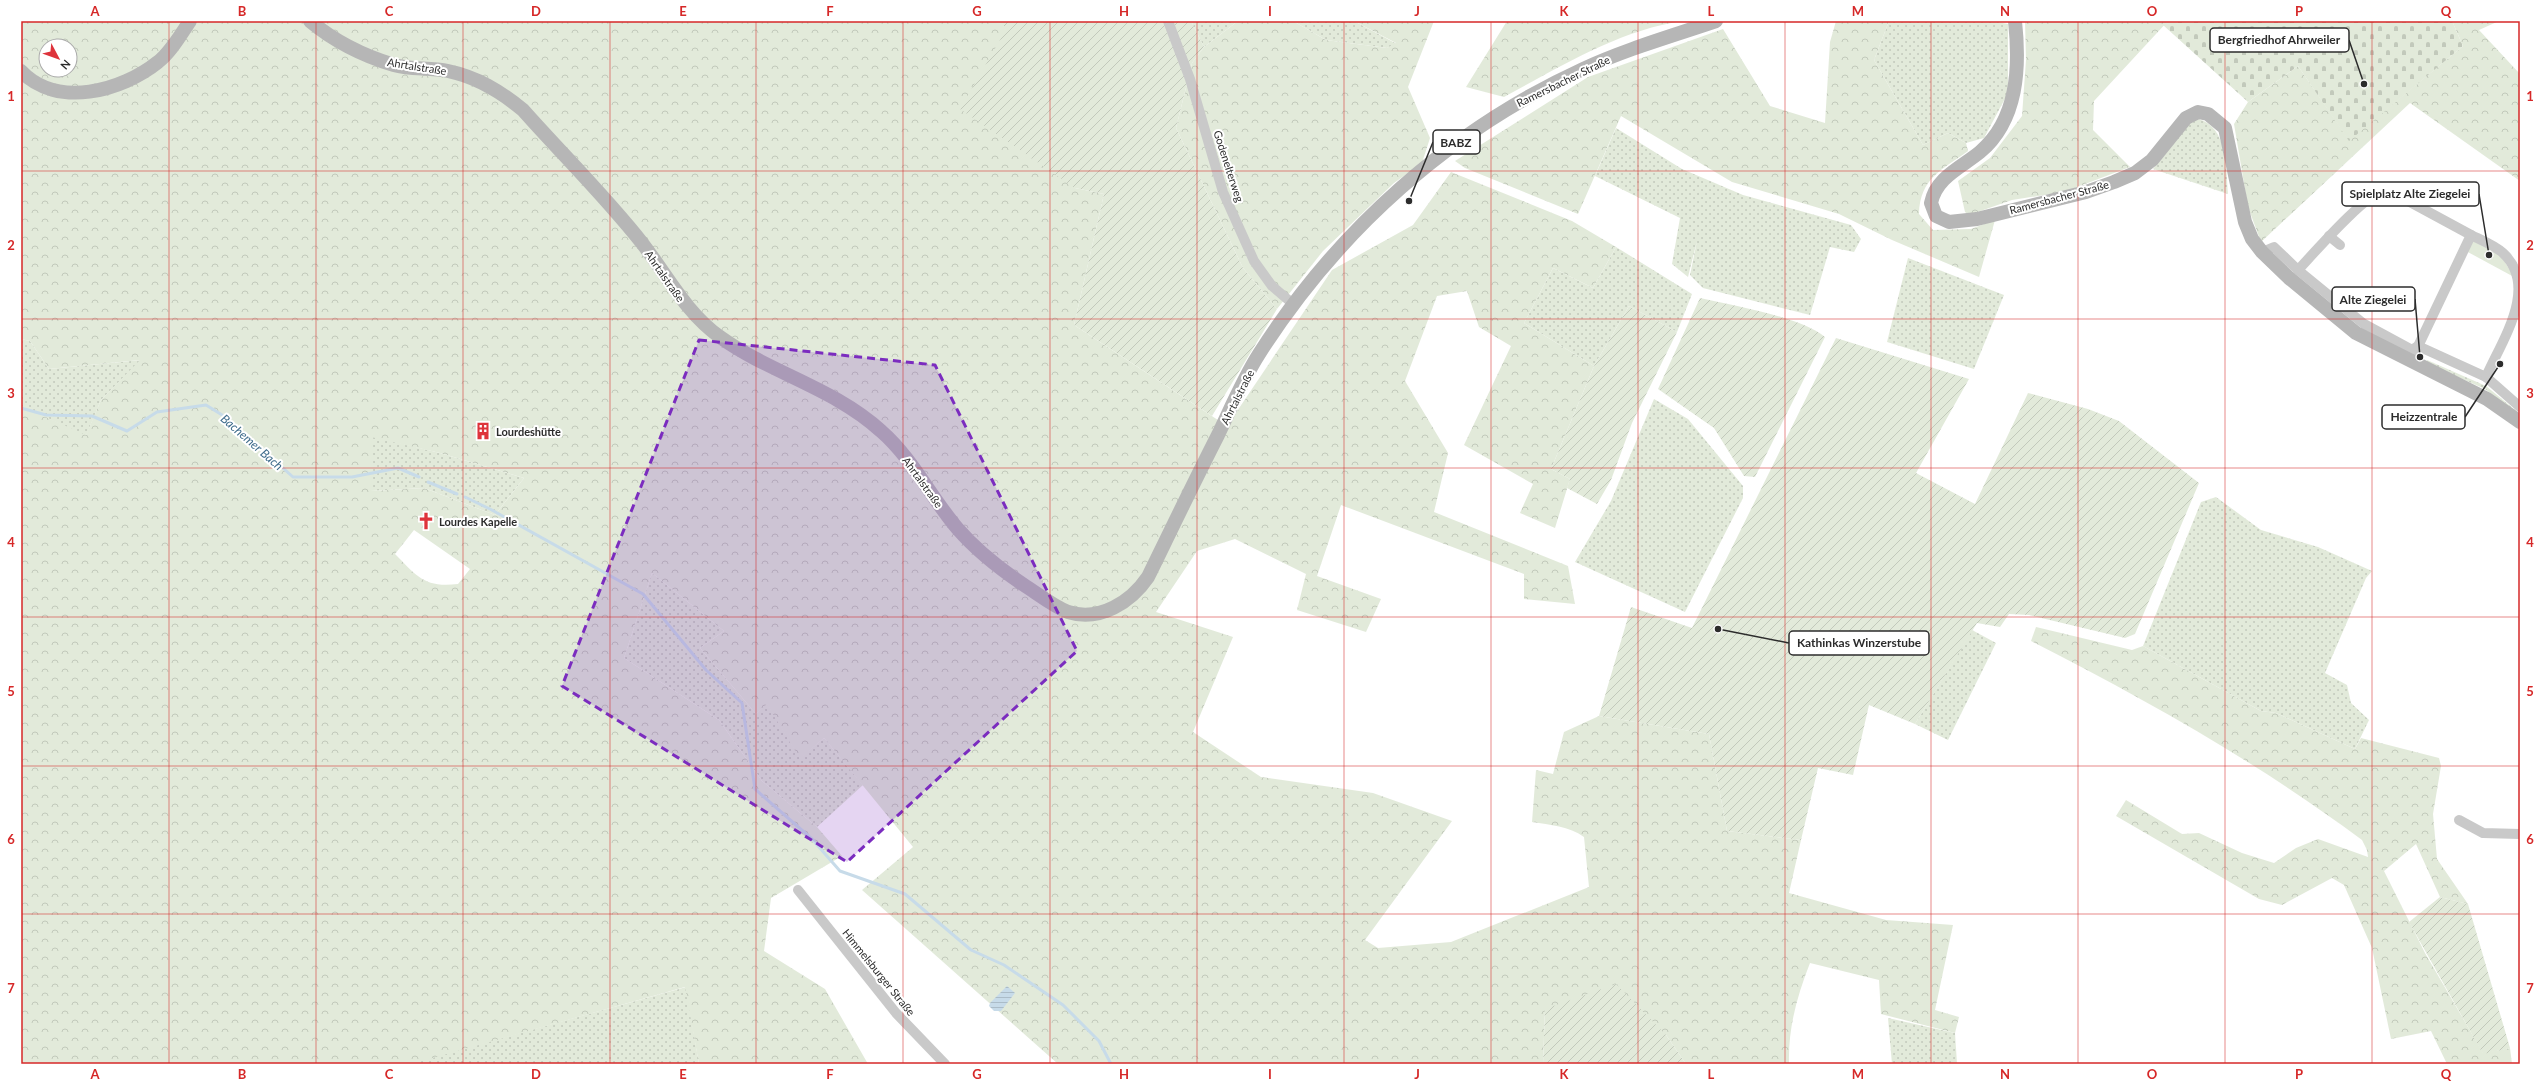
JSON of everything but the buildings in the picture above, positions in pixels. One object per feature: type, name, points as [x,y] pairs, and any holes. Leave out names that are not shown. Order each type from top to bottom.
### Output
[{"type":"main road","points":[[21,71],[26,76],[52,90],[82,93],[107,88],[131,78],[159,61],[190,21]]},
{"type":"main road","name":"Ahrtalstraße","points":[[310,21],[324,33],[377,59],[395,65],[448,71],[484,82],[503,94],[523,110],[642,243],[687,306],[702,322],[720,337],[751,356],[809,384],[861,415],[881,430],[899,448],[946,515],[970,543],[1015,579],[1068,612],[1083,614],[1107,611],[1139,590],[1148,577],[1240,388],[1258,355],[1293,304],[1349,237],[1394,193],[1424,168]]},
{"type":"main road","name":"Ramersbacher Straße","points":[[1424,168],[1517,102],[1576,72],[1631,49],[1716,21]]},
{"type":"main road","name":"Ramersbacher Straße","points":[[2015,21],[2018,63],[2010,110],[2003,126],[1994,138],[1981,151],[1942,180],[1931,203],[1936,216],[1949,222],[1977,219],[2086,192],[2114,182],[2135,173],[2152,160],[2186,118],[2198,112],[2217,119],[2225,128],[2246,222],[2252,239],[2262,252],[2289,278],[2356,333],[2487,399],[2520,422]]},
{"type":"street","name":"Godenelterweg","points":[[1168,21],[1190,79],[1223,192],[1254,261],[1272,286],[1293,304]]},
{"type":"street","points":[[2298,270],[2329,236],[2370,198],[2386,189],[2471,234],[2501,252],[2509,259],[2517,277],[2518,302],[2503,350],[2486,377]]},
{"type":"street","points":[[2411,360],[2471,234]]},
{"type":"street","points":[[2329,236],[2340,245]]},
{"type":"street","points":[[2262,252],[2274,247],[2298,270],[2364,324],[2412,350],[2418,346]]},
{"type":"street","points":[[2418,346],[2486,377],[2520,407]]},
{"type":"street","points":[[2459,820],[2483,833],[2520,834]]},
{"type":"street","name":"Himmelsburger Straße","points":[[798,890],[896,1013],[945,1064]]},
{"type":"highlighted area","points":[[699,340],[935,365],[1077,651],[847,862],[562,686]]},
{"type":"green space","points":[[21,21],[996,21],[1007,27],[1075,188],[1104,194],[1074,325],[1227,426],[1332,270],[1413,225],[1451,172],[1572,221],[1616,247],[1593,288],[1553,268],[1524,323],[1594,366],[1551,469],[1570,479],[1555,528],[1520,513],[1533,484],[1464,445],[1511,346],[1479,327],[1467,291],[1437,296],[1405,381],[1448,453],[1434,512],[1568,566],[1575,604],[1524,599],[1524,574],[1341,505],[1317,576],[1381,599],[1366,632],[1297,610],[1306,574],[1235,539],[1197,551],[1156,612],[1233,637],[1193,732],[1261,777],[1373,793],[1452,821],[1365,940],[1378,948],[1451,942],[1589,887],[1584,837],[1566,828],[1532,822],[1536,770],[1553,774],[1564,732],[1599,716],[1709,734],[1727,831],[1801,840],[1789,893],[1886,920],[1953,925],[1935,1010],[1959,1017],[1955,1033],[1881,1014],[1879,980],[1810,963],[1794,1012],[1790,1038],[1789,1064],[1686,1064],[1666,1035],[1545,1009],[1543,1064],[1058,1064],[862,890],[913,847],[824,738],[800,759],[767,704],[756,714],[700,648],[724,631],[652,573],[624,658],[719,720],[762,781],[817,827],[842,856],[771,898],[764,951],[825,989],[868,1064],[699,1064],[685,987],[411,1064],[21,1064],[21,406],[86,435],[101,400],[140,360],[49,369],[30,341],[21,339]],"holes":[[[371,437],[440,453],[524,478],[495,515],[424,488],[371,491]],[[414,530],[470,569],[458,584],[437,584],[422,579],[409,569],[395,554]]]},
{"type":"green space","points":[[996,21],[1191,21],[1204,47],[1192,63],[1176,128],[1243,268],[1277,309],[1212,416],[1074,325],[1104,194],[1075,188],[960,109],[1007,28]]},
{"type":"green space","points":[[1191,21],[1238,21],[1204,47]]},
{"type":"green space","points":[[1238,21],[1293,21],[1326,40],[1387,48],[1396,43],[1354,21],[1434,21],[1408,87],[1430,138],[1422,163],[1394,183],[1323,251],[1277,309],[1243,268],[1176,128],[1192,63],[1204,47]]},
{"type":"green space","points":[[1293,21],[1354,21],[1397,44],[1387,48],[1326,40]]},
{"type":"green space","points":[[1507,21],[1683,21],[1636,32],[1613,41],[1568,62],[1504,97],[1466,87]]},
{"type":"green space","points":[[1836,21],[1889,21],[1874,60],[1923,145],[1948,133],[1966,143],[1968,151],[1941,170],[1928,183],[1920,202],[1919,214],[1933,230],[1971,229],[1995,220],[1979,277],[1892,240],[1839,214],[1732,182],[1621,116],[1578,214],[1465,168],[1455,161],[1588,77],[1723,29],[1770,106],[1825,123],[1830,42]]},
{"type":"green space","points":[[1889,21],[1992,21],[2008,24],[2008,93],[1984,138],[1966,143],[1948,133],[1923,145],[1874,60]]},
{"type":"green space","points":[[2025,21],[2168,21],[2094,101],[2093,130],[2130,167],[2064,192],[2012,200],[1969,215],[1965,212],[1958,181],[1990,158],[2022,116],[2026,60]]},
{"type":"green space","points":[[2168,21],[2452,21],[2463,46],[2349,141],[2298,66],[2248,102],[2163,25]]},
{"type":"green space","points":[[2452,21],[2499,21],[2479,30],[2520,74],[2520,181],[2410,103],[2261,242],[2248,207],[2234,124],[2248,102],[2298,66],[2349,140],[2463,46]]},
{"type":"green space","points":[[2198,119],[2208,123],[2215,130],[2220,139],[2226,161],[2228,194],[2153,169],[2191,122]]},
{"type":"green space","points":[[1616,128],[1682,169],[1743,195],[1851,225],[1861,239],[1854,252],[1830,247],[1810,315],[1703,288],[1690,275],[1697,241],[1688,277],[1672,264],[1680,218],[1595,176]]},
{"type":"green space","points":[[2473,238],[2500,254],[2514,277],[2466,251]]},
{"type":"green space","points":[[1616,247],[1692,294],[1677,332],[1629,306],[1594,366],[1524,323],[1553,268],[1593,288]]},
{"type":"green space","points":[[1908,258],[2004,295],[1974,369],[1887,342]]},
{"type":"green space","points":[[1700,298],[1748,308],[1783,318],[1799,323],[1825,337],[1755,477],[1744,476],[1714,428],[1658,389]]},
{"type":"green space","points":[[1629,306],[1677,332],[1632,423],[1611,480],[1597,504],[1567,488],[1570,479],[1551,469],[1594,366]]},
{"type":"green space","points":[[1836,338],[1969,379],[1916,473],[1975,504],[2028,393],[2088,409],[2119,421],[2199,483],[2135,634],[2125,638],[2029,615],[2009,614],[2000,627],[1977,623],[1915,724],[1869,705],[1853,775],[1818,768],[1801,840],[1727,831],[1709,734],[1599,716],[1631,607],[1692,628]]},
{"type":"green space","points":[[21,339],[30,341],[49,369],[141,360],[101,400],[86,436],[21,406]]},
{"type":"green space","points":[[2427,360],[2486,386],[2520,414],[2520,417],[2485,389],[2426,363]]},
{"type":"green space","points":[[1654,399],[1688,419],[1743,486],[1743,498],[1685,612],[1575,562],[1611,501]]},
{"type":"green space","points":[[371,436],[440,453],[524,478],[495,515],[424,488],[371,491]]},
{"type":"green space","points":[[2216,497],[2261,530],[2318,547],[2372,571],[2366,578],[2325,673],[2347,685],[2351,703],[2369,720],[2355,749],[2276,713],[2261,711],[2143,646],[2201,502]]},
{"type":"green space","points":[[652,573],[724,631],[700,648],[756,714],[767,703],[800,758],[824,738],[863,785],[817,827],[762,781],[719,720],[624,658]]},
{"type":"green space","points":[[2036,627],[2132,650],[2143,646],[2261,711],[2276,713],[2355,749],[2361,738],[2439,758],[2441,766],[2433,814],[2437,859],[2468,904],[2440,897],[2416,844],[2384,871],[2425,953],[2483,1053],[2510,1048],[2512,1064],[2447,1064],[2431,1031],[2391,1039],[2372,948],[2344,885],[2332,878],[2282,905],[2259,899],[2116,816],[2126,800],[2182,834],[2199,833],[2242,853],[2274,863],[2296,848],[2318,839],[2368,857],[2367,850],[2362,840],[2242,758],[2159,709],[2031,641]]},
{"type":"green space","points":[[1972,630],[1996,643],[1948,740],[1915,724]]},
{"type":"green space","points":[[2440,897],[2468,904],[2510,1048],[2483,1054],[2409,922]]},
{"type":"green space","points":[[1616,984],[1666,1035],[1686,1064],[1543,1064],[1545,1009]]},
{"type":"green space","points":[[686,987],[699,1064],[411,1063]]},
{"type":"green space","points":[[1888,1018],[1955,1033],[1957,1064],[1892,1064]]},
{"type":"water","points":[[1007,986],[1015,993],[1001,1011],[994,1011],[989,1006],[990,1003]]},
{"type":"waterway","name":"Bachemer Bach","points":[[21,408],[46,415],[92,416],[127,431],[157,412],[206,405],[227,418],[293,477],[352,477],[398,468],[419,477]]},
{"type":"waterway","name":"Bachemer Bach","points":[[428,482],[457,494]]},
{"type":"waterway","points":[[465,497],[490,509],[643,594],[706,670],[742,703],[755,789],[812,839],[840,871],[905,894],[971,950],[1004,965],[1063,1005],[1099,1041],[1111,1064]]},
{"type":"place","name":"Bergfriedhof Ahrweiler","points":[[2364,84]]},
{"type":"place","name":"BABZ","points":[[1409,201]]},
{"type":"place","name":"Spielplatz Alte Ziegelei","points":[[2489,255]]},
{"type":"place","name":"Alte Ziegelei","points":[[2420,357]]},
{"type":"place","name":"Heizzentrale","points":[[2500,364]]},
{"type":"place","name":"Lourdeshütte","points":[[483,431]]},
{"type":"place","name":"Lourdes Kapelle","points":[[426,521]]},
{"type":"place","name":"Kathinkas Winzerstube","points":[[1718,629]]}]
